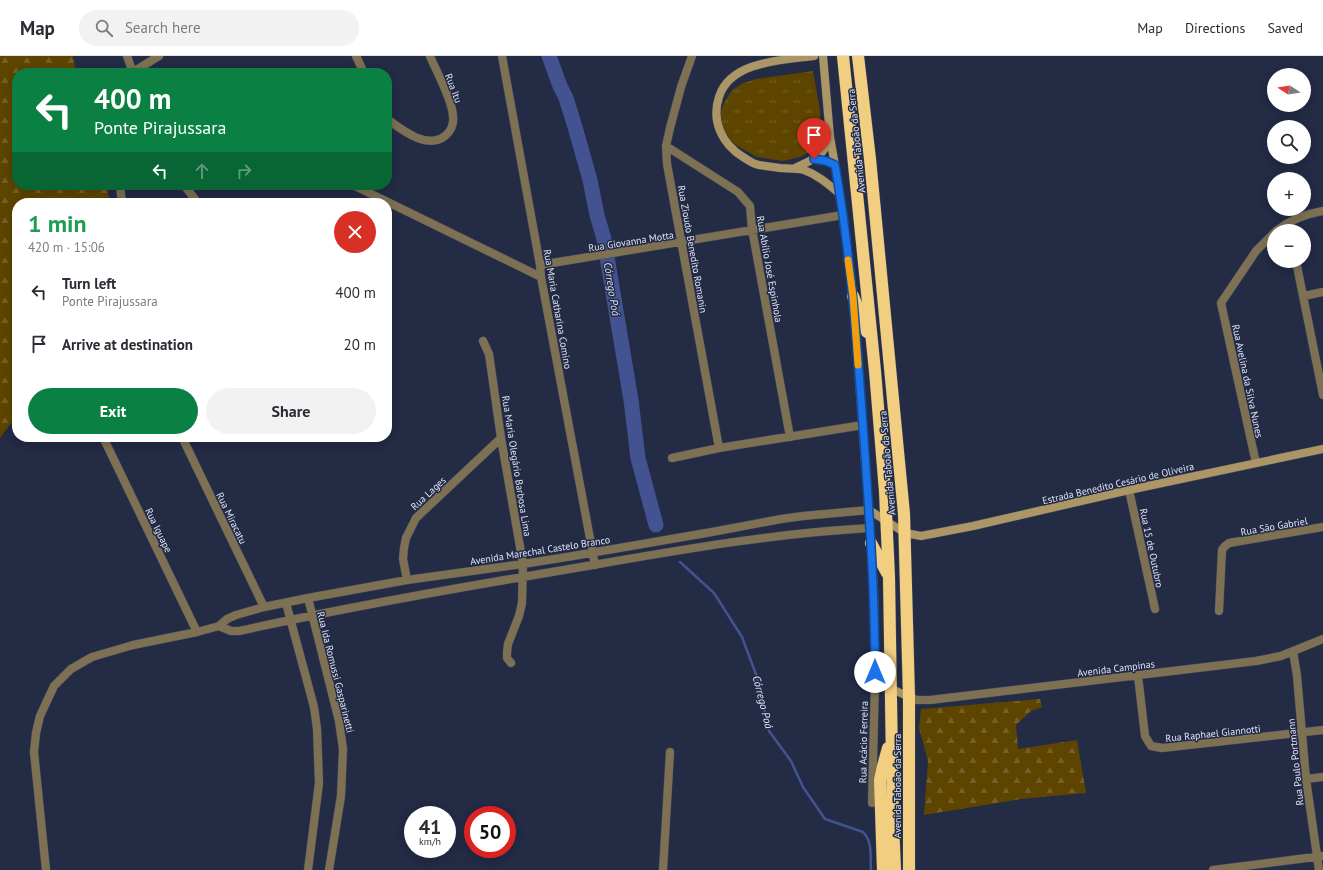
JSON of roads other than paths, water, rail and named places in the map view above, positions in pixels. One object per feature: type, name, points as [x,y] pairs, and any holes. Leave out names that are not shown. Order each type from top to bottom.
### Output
[{"type":"highway","name":"Avenida Taboão da Serra","points":[[843,56],[875,371],[886,522],[889,576],[891,737],[895,870]]},
{"type":"highway","name":"Avenida Taboão da Serra","points":[[858,56],[892,378],[905,533],[909,697],[909,870]]},
{"type":"highway","points":[[853,296],[867,332],[875,371]]},
{"type":"highway","points":[[871,543],[889,576]]},
{"type":"highway","points":[[883,870],[880,780],[882,766],[891,737]]},
{"type":"main road","points":[[814,56],[752,66],[738,73],[727,82],[719,96],[717,103],[718,125],[723,139],[739,154],[757,164],[804,170],[820,178],[840,194]]},
{"type":"main road","name":"Rua Acácio Ferreira","points":[[823,56],[830,137],[840,194],[853,296],[871,543],[875,681]]},
{"type":"main road","points":[[795,168],[821,154],[827,146],[830,137]]},
{"type":"main road","points":[[814,159],[826,161],[835,165]]},
{"type":"main road","name":"Estrada Benedito Cesário de Oliveira","points":[[869,510],[905,533],[917,537],[1323,449]]},
{"type":"main road","points":[[906,550],[917,537]]},
{"type":"main road","points":[[875,681],[909,697]]},
{"type":"street","points":[[127,56],[131,68]]},
{"type":"street","points":[[141,68],[159,56]]},
{"type":"street","points":[[356,56],[362,68]]},
{"type":"street","name":"Rua Itu","points":[[392,122],[407,133],[418,138],[431,140],[440,139],[447,134],[452,126],[454,117],[450,102],[430,56]]},
{"type":"street","name":"Rua Maria Catharina Comino","points":[[502,56],[541,277],[595,565]]},
{"type":"street","name":"Rua Zioudo Benedito Romanin","points":[[692,56],[681,87],[666,146],[667,164],[719,448]]},
{"type":"street","name":"Rua Abílio José Espinhola","points":[[666,146],[738,192],[750,206],[752,229],[790,437]]},
{"type":"street","points":[[188,190],[194,198]]},
{"type":"street","points":[[363,190],[380,198]]},
{"type":"street","points":[[392,204],[541,277]]},
{"type":"street","points":[[1285,224],[1302,216],[1323,211]]},
{"type":"street","name":"Rua Giovanna Motta","points":[[540,265],[843,215]]},
{"type":"street","name":"Rua Avelina da Silva Nunes","points":[[1256,463],[1221,303],[1256,251],[1267,240]]},
{"type":"street","points":[[1298,268],[1321,371],[1323,395]]},
{"type":"street","points":[[1304,296],[1323,292]]},
{"type":"street","name":"Rua Maria Olegário Barbosa Lima","points":[[483,341],[489,354],[501,438],[523,564],[522,603],[519,616],[508,644],[508,658],[511,663]]},
{"type":"street","points":[[672,458],[719,448],[863,425]]},
{"type":"street","name":"Rua Lages","points":[[407,580],[404,564],[404,548],[410,528],[416,518],[501,438]]},
{"type":"street","name":"Rua Iguape","points":[[105,442],[197,632]]},
{"type":"street","name":"Rua Miracatu","points":[[184,442],[264,607]]},
{"type":"street","name":"Rua 15 de Outubro","points":[[1129,490],[1154,610]]},
{"type":"street","name":"Avenida Marechal Castelo Branco","points":[[46,870],[34,752],[36,733],[40,716],[54,686],[71,669],[92,657],[133,645],[219,626],[227,619],[264,607],[308,598],[407,580],[523,564],[646,544],[781,519],[869,510]]},
{"type":"street","points":[[781,519],[784,534]]},
{"type":"street","name":"Avenida Marechal Castelo Branco","points":[[219,626],[231,631],[240,631],[312,615],[647,555],[784,534],[870,528]]},
{"type":"street","name":"Rua São Gabriel","points":[[1219,611],[1222,550],[1225,546],[1229,543],[1323,528]]},
{"type":"street","points":[[712,532],[714,545]]},
{"type":"street","points":[[646,544],[647,555]]},
{"type":"street","name":"Rua Ida Romussi Gasparinetti","points":[[308,598],[340,721],[343,749],[341,796],[328,870]]},
{"type":"street","points":[[286,603],[314,707],[317,729],[319,783],[308,870]]},
{"type":"street","name":"Avenida Campinas","points":[[909,697],[917,700],[930,700],[1271,659],[1323,639]]},
{"type":"street","name":"Rua Paulo Portmann","points":[[1293,651],[1297,676],[1306,779],[1320,856],[1319,870]]},
{"type":"street","name":"Rua Raphael Giannotti","points":[[1138,676],[1145,736],[1151,746],[1162,748],[1302,733]]},
{"type":"street","name":"Rua Acácio Ferreira","points":[[872,803],[875,681]]},
{"type":"street","points":[[1302,733],[1323,730]]},
{"type":"street","points":[[663,870],[670,752]]},
{"type":"street","points":[[1306,779],[1323,777]]},
{"type":"street","points":[[1213,870],[1320,856]]},
{"type":"waterway","name":"Córrego Poá","points":[[549,56],[566,98],[575,127],[590,180],[597,215],[604,239],[631,400],[638,458],[656,525]]},
{"type":"waterway","name":"Córrego Poá","points":[[680,562],[714,593],[742,637],[757,677],[769,731],[791,761],[803,787],[825,819],[863,832],[870,845],[871,870]]}]
